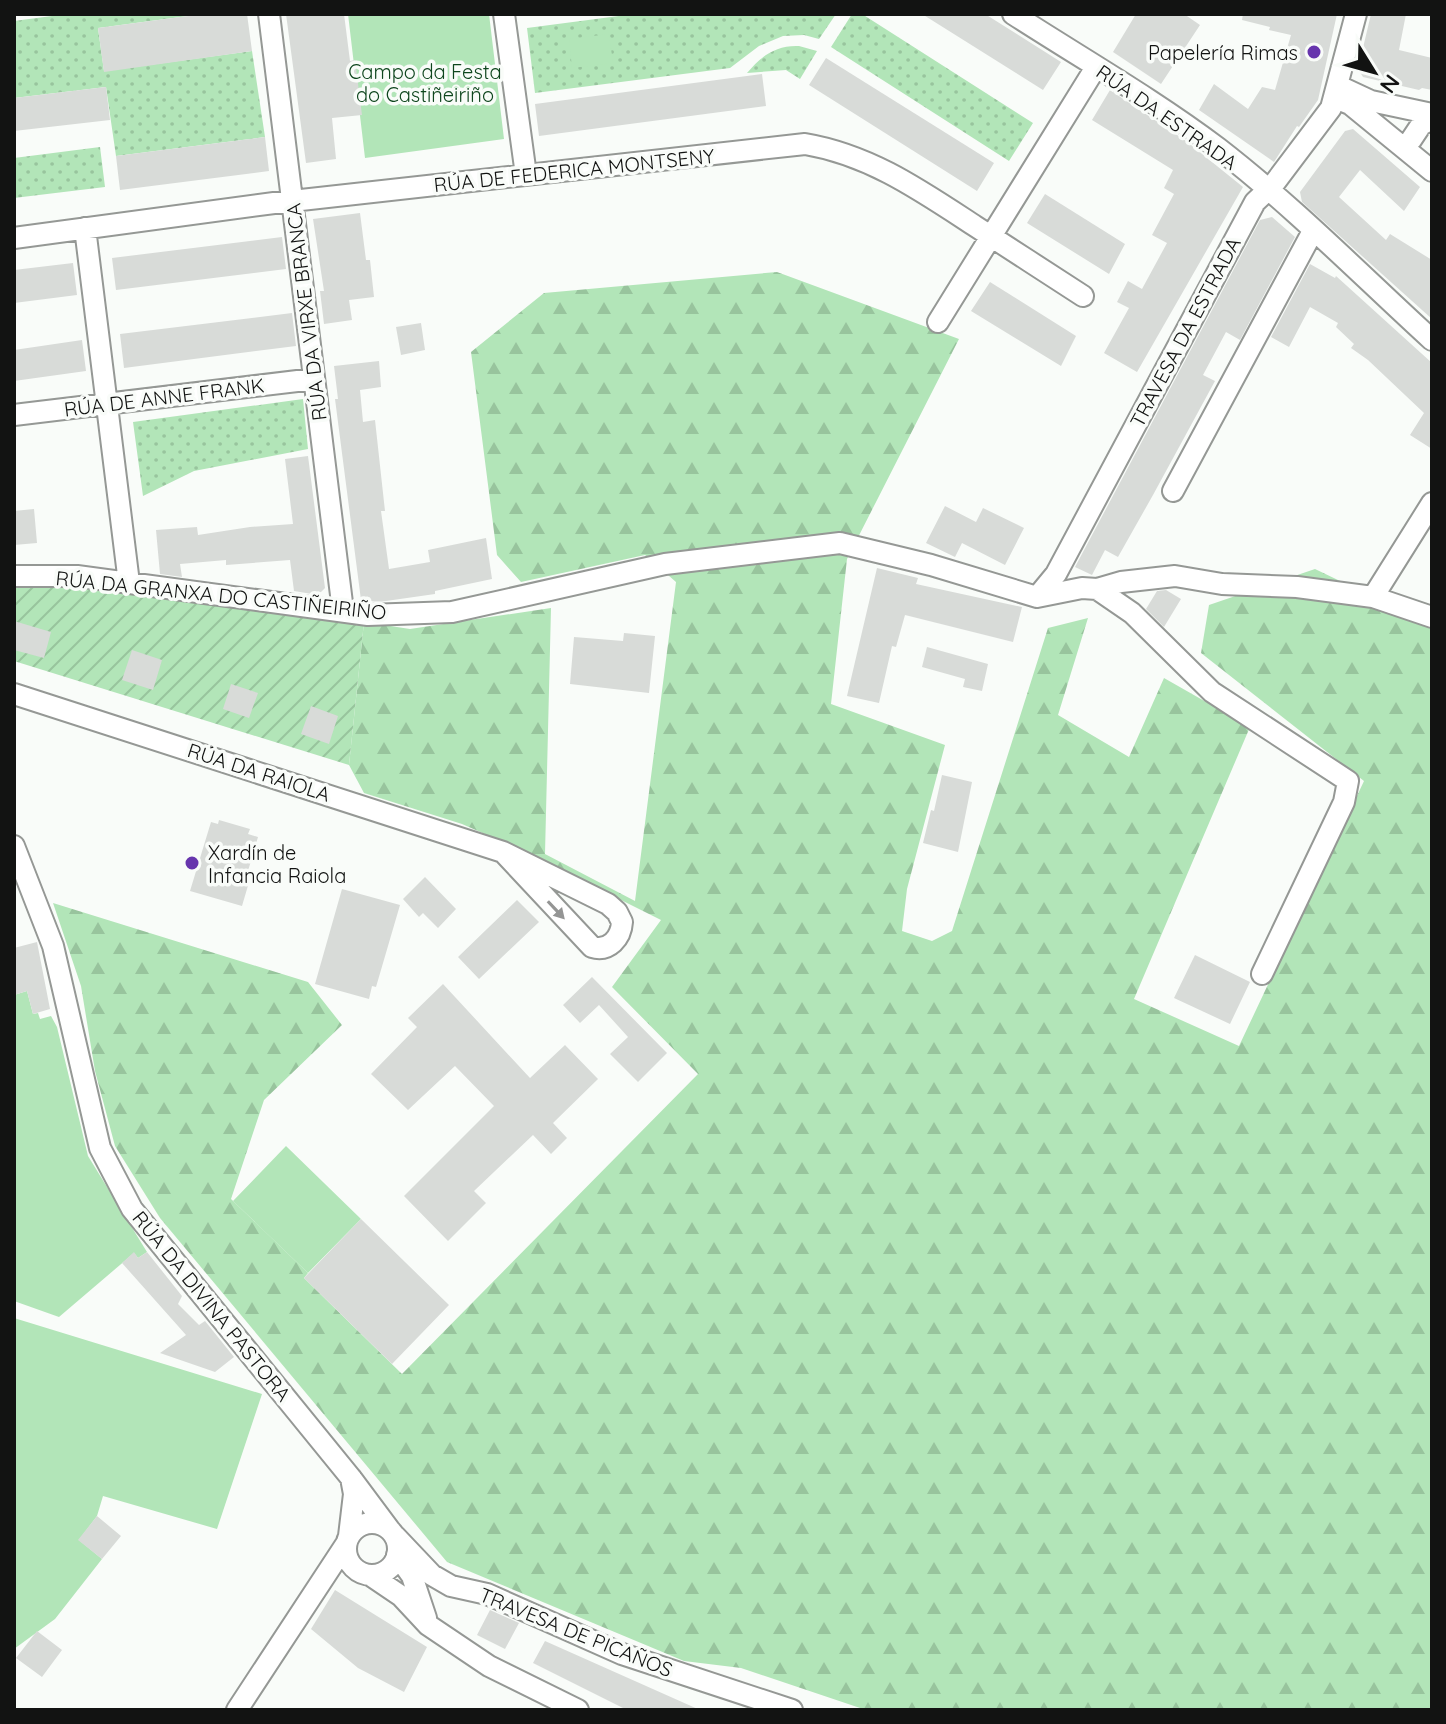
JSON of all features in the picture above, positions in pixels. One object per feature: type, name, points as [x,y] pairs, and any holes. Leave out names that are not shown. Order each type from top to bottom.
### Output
[{"type":"street","name":"RÚA DA VIRXE BRANCA","points":[[269,14],[343,611]]},
{"type":"street","points":[[504,14],[526,175]]},
{"type":"street","name":"RÚA DA ESTRADA","points":[[1013,14],[1190,128],[1268,191],[1432,340]]},
{"type":"street","name":"TRAVESA DA ESTRADA","points":[[1037,597],[1056,574],[1255,202],[1268,191],[1331,108],[1356,14]]},
{"type":"street","points":[[938,322],[1096,67]]},
{"type":"street","points":[[1336,92],[1432,117]]},
{"type":"street","points":[[1336,92],[1426,165]]},
{"type":"street","points":[[1394,106],[1426,165]]},
{"type":"street","points":[[1411,140],[1421,125],[1432,117]]},
{"type":"street","name":"RÚA DE FEDERICA MONTSENY","points":[[18,237],[293,201],[805,144],[857,157],[902,178],[1083,296]]},
{"type":"street","points":[[85,228],[129,583]]},
{"type":"street","points":[[1173,491],[1313,231]]},
{"type":"street","name":"RÚA DE ANNE FRANK","points":[[14,415],[314,379]]},
{"type":"street","points":[[1373,597],[1432,503]]},
{"type":"street","name":"RÚA DA GRANXA DO CASTIÑEIRIÑO","points":[[14,576],[77,576],[368,615],[452,612],[665,564],[840,543],[931,565],[1037,597]]},
{"type":"street","points":[[1037,597],[1175,576],[1222,584],[1297,587],[1373,597],[1432,617]]},
{"type":"street","points":[[1097,589],[1132,613],[1212,692],[1348,781],[1344,802],[1262,974]]},
{"type":"street","name":"RÚA DA RAIOLA","points":[[14,694],[503,852],[608,904],[622,922],[618,937],[608,947],[592,947],[503,852]]},
{"type":"street","name":"RÚA DA DIVINA PASTORA","points":[[14,846],[53,946],[100,1148],[132,1209],[351,1478],[394,1540]]},
{"type":"street","points":[[351,1478],[354,1494],[348,1540],[349,1561],[401,1596],[426,1619],[489,1666],[578,1710]]},
{"type":"street","points":[[237,1710],[348,1540],[362,1525],[371,1523],[394,1540],[412,1576],[426,1619]]},
{"type":"street","points":[[322,1579],[362,1571],[387,1570],[394,1540]]},
{"type":"street","name":"TRAVESA DE PICAÑOS","points":[[394,1540],[419,1564],[451,1586],[487,1594],[622,1654],[792,1710]]},
{"type":"street","points":[[426,1619],[429,1602],[437,1593],[451,1586]]},
{"type":"green space","points":[[67,14],[203,14],[98,28],[104,71],[252,51],[265,137],[116,156],[106,87],[14,98],[14,21]]},
{"type":"green space","name":"Campo da Festa do Castiñeiriño","points":[[348,14],[489,14],[504,139],[365,158]]},
{"type":"green space","points":[[634,14],[836,14],[819,39],[804,35],[783,36],[759,46],[730,68],[535,93],[527,28]]},
{"type":"green space","points":[[852,14],[862,14],[1033,123],[1009,161],[831,47]]},
{"type":"green space","points":[[609,34],[613,63],[572,68],[569,39]]},
{"type":"green space","points":[[799,46],[817,51],[800,79],[786,70],[747,73],[770,53],[783,47]]},
{"type":"green space","points":[[100,147],[105,187],[14,198],[14,158]]},
{"type":"green space","points":[[777,272],[959,339],[847,559],[831,704],[945,745],[907,889],[902,931],[932,941],[952,931],[1048,628],[1088,618],[1058,715],[1129,757],[1164,678],[1250,727],[1134,999],[1239,1046],[1364,781],[1201,653],[1209,605],[1315,569],[1432,625],[1432,1710],[866,1710],[741,1668],[684,1661],[447,1562],[160,1218],[115,1146],[95,1071],[81,986],[53,903],[308,982],[342,1025],[264,1100],[231,1199],[308,1273],[304,1278],[402,1374],[698,1074],[612,987],[661,920],[462,824],[364,793],[349,765],[364,622],[410,629],[551,608],[545,854],[635,901],[676,582],[645,555],[521,582],[497,555],[471,352],[544,293]]},
{"type":"green space","points":[[303,399],[308,449],[194,471],[143,496],[133,422]]},
{"type":"green space","points":[[14,583],[78,584],[364,622],[349,765],[14,661]]},
{"type":"green space","points":[[27,991],[33,1014],[38,1013],[40,1019],[51,1016],[57,1027],[88,1156],[147,1252],[138,1258],[134,1253],[59,1317],[14,1301],[14,995]]},
{"type":"green space","points":[[286,1146],[361,1219],[308,1273],[233,1201]]},
{"type":"green space","points":[[14,1318],[262,1394],[217,1529],[103,1496],[97,1516],[79,1540],[102,1559],[55,1619],[14,1649]]},
{"type":"building","points":[[203,14],[247,14],[252,51],[104,72],[98,28]]},
{"type":"building","points":[[286,14],[344,14],[350,61],[355,60],[362,115],[332,118],[336,159],[306,163]]},
{"type":"building","points":[[922,14],[985,14],[1061,62],[1043,90]]},
{"type":"building","points":[[1136,14],[1184,14],[1200,25],[1161,84],[1113,52]]},
{"type":"building","points":[[1243,14],[1337,14],[1318,100],[1274,162],[1199,110],[1214,84],[1248,109],[1262,87],[1275,90],[1291,35],[1242,20]]},
{"type":"building","points":[[1371,14],[1406,14],[1399,50],[1432,58],[1432,90],[1419,90],[1363,77],[1358,69]]},
{"type":"building","points":[[826,58],[994,163],[977,191],[809,85]]},
{"type":"building","points":[[762,74],[766,106],[539,136],[535,104]]},
{"type":"building","points":[[106,87],[110,120],[14,131],[14,98]]},
{"type":"building","points":[[1110,90],[1186,141],[1243,187],[1137,372],[1104,353],[1129,308],[1117,302],[1128,281],[1142,289],[1167,243],[1152,235],[1174,194],[1164,188],[1173,170],[1092,120]]},
{"type":"building","points":[[1353,129],[1420,187],[1404,211],[1360,170],[1339,197],[1386,240],[1390,234],[1432,260],[1432,319],[1302,202],[1300,192],[1345,131]]},
{"type":"building","points":[[265,137],[269,171],[120,190],[116,156]]},
{"type":"building","points":[[1045,194],[1125,244],[1109,274],[1027,223]]},
{"type":"building","points":[[360,213],[374,297],[349,300],[352,320],[324,324],[320,291],[324,291],[313,219]]},
{"type":"building","points":[[1272,217],[1295,237],[1240,340],[1226,332],[1203,375],[1215,381],[1153,495],[1118,557],[1105,550],[1092,575],[1075,567],[1260,220]]},
{"type":"building","points":[[282,237],[286,269],[116,290],[112,258]]},
{"type":"building","points":[[73,263],[77,295],[14,303],[14,270]]},
{"type":"building","points":[[1310,264],[1336,276],[1432,363],[1432,449],[1410,435],[1424,413],[1351,348],[1354,344],[1336,327],[1338,323],[1310,307],[1289,347],[1271,337]]},
{"type":"building","points":[[990,282],[1076,336],[1061,366],[971,311]]},
{"type":"building","points":[[292,313],[296,346],[124,368],[120,334]]},
{"type":"building","points":[[421,323],[425,350],[401,355],[396,327]]},
{"type":"building","points":[[82,340],[86,371],[14,381],[14,350]]},
{"type":"building","points":[[379,361],[381,387],[360,390],[363,422],[375,420],[385,511],[381,511],[389,569],[430,562],[428,550],[486,538],[492,579],[435,591],[435,594],[379,602],[361,600],[335,399],[338,399],[334,366]]},
{"type":"building","points":[[308,456],[325,588],[318,595],[294,591],[290,560],[226,565],[226,560],[180,564],[182,577],[160,574],[156,530],[197,527],[198,535],[293,524],[285,459]]},
{"type":"building","points":[[945,506],[976,522],[983,508],[1024,528],[1005,565],[962,543],[955,557],[926,543]]},
{"type":"building","points":[[34,509],[37,543],[14,545],[14,511]]},
{"type":"building","points":[[877,568],[918,578],[916,584],[1022,607],[1013,642],[905,615],[896,647],[892,646],[879,703],[847,696]]},
{"type":"building","points":[[1166,590],[1181,599],[1164,627],[1146,609],[1157,591]]},
{"type":"building","points":[[14,621],[51,632],[44,658],[14,650]]},
{"type":"building","points":[[624,633],[655,636],[649,693],[570,684],[574,637],[623,641]]},
{"type":"building","points":[[927,647],[988,664],[982,691],[963,687],[965,679],[922,667]]},
{"type":"building","points":[[132,650],[162,660],[153,690],[122,680]]},
{"type":"building","points":[[231,684],[258,693],[249,718],[223,709]]},
{"type":"building","points":[[311,706],[338,716],[329,744],[301,734]]},
{"type":"building","points":[[942,775],[972,782],[958,852],[923,843]]},
{"type":"building","points":[[219,820],[250,829],[248,834],[258,837],[242,906],[190,891],[211,822],[218,824]]},
{"type":"building","points":[[425,877],[456,909],[438,928],[423,913],[419,917],[403,899]]},
{"type":"building","points":[[342,889],[400,905],[376,987],[372,986],[369,999],[315,984]]},
{"type":"building","points":[[517,900],[539,922],[479,979],[458,957]]},
{"type":"building","points":[[37,942],[50,1009],[33,1014],[27,991],[14,995],[14,948]]},
{"type":"building","points":[[1195,955],[1250,982],[1230,1024],[1174,998]]},
{"type":"building","points":[[592,977],[667,1053],[638,1082],[610,1054],[628,1037],[599,1005],[580,1023],[563,1005]]},
{"type":"building","points":[[443,984],[530,1078],[565,1045],[598,1079],[553,1123],[567,1138],[551,1154],[533,1135],[474,1191],[486,1203],[448,1241],[404,1196],[494,1106],[455,1066],[408,1110],[371,1074],[417,1027],[408,1018]]},
{"type":"building","points":[[361,1219],[449,1305],[392,1364],[304,1278]]},
{"type":"building","points":[[134,1252],[138,1258],[147,1252],[182,1296],[178,1304],[199,1325],[205,1321],[234,1357],[215,1372],[160,1353],[186,1335],[122,1263]]},
{"type":"building","points":[[97,1516],[121,1536],[102,1559],[78,1540]]},
{"type":"building","points":[[335,1590],[427,1647],[404,1692],[358,1668],[311,1629]]},
{"type":"building","points":[[490,1610],[519,1623],[505,1649],[477,1635]]},
{"type":"building","points":[[37,1631],[62,1650],[42,1677],[16,1658]]},
{"type":"building","points":[[545,1641],[700,1710],[627,1710],[533,1663]]},
{"type":"place","name":"Papelería Rimas","points":[[1314,52]]},
{"type":"place","name":"Xardín de Infancia Raiola","points":[[192,863]]}]
